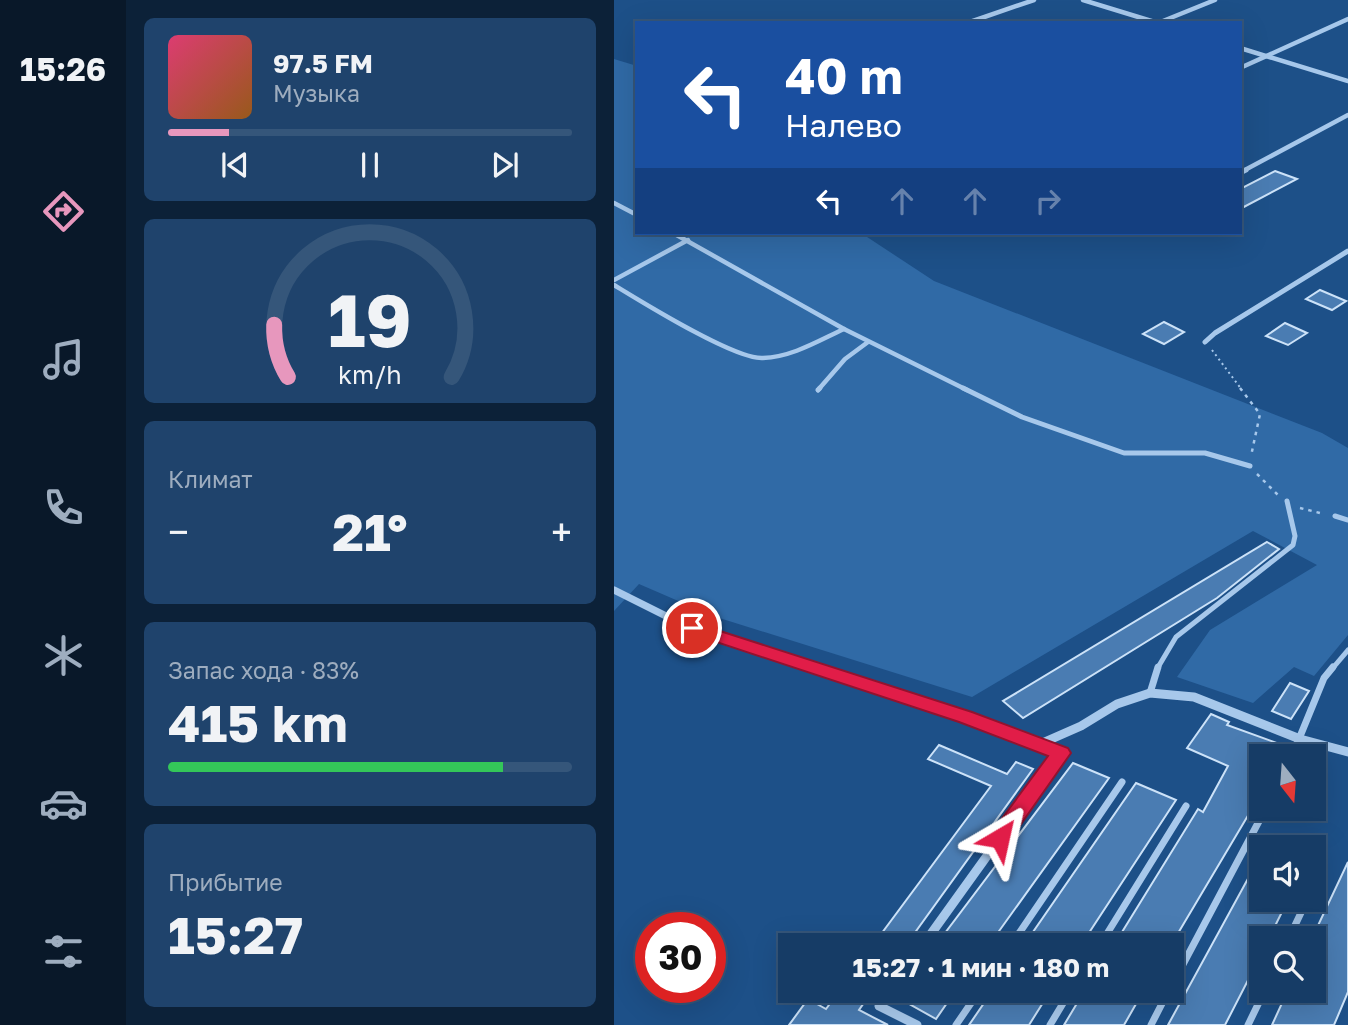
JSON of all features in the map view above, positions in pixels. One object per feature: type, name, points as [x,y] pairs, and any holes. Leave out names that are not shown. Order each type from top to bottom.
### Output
[{"type":"street","points":[[973,21],[1035,0]]},
{"type":"street","points":[[1083,0],[1151,21]]},
{"type":"street","points":[[1163,21],[1215,0]]},
{"type":"street","points":[[1242,67],[1348,19]]},
{"type":"street","points":[[1242,49],[1348,81]]},
{"type":"street","points":[[1242,172],[1348,115]]},
{"type":"street","points":[[1205,342],[1215,333],[1348,251]]},
{"type":"street","points":[[614,590],[644,609],[716,637],[966,717],[1061,753],[932,933]]},
{"type":"street","points":[[1040,744],[1081,726],[1117,704],[1150,693],[1194,697],[1301,739],[1348,752]]},
{"type":"street","points":[[881,1003],[879,1006],[917,1025]]},
{"type":"lane","points":[[614,203],[635,214]]},
{"type":"lane","points":[[677,235],[868,342],[1022,417],[1124,453],[1205,453],[1250,466]]},
{"type":"lane","points":[[688,240],[614,283],[659,313],[750,358],[764,360],[783,356],[844,329]]},
{"type":"lane","points":[[818,390],[845,359],[868,342]]},
{"type":"lane","points":[[1150,693],[1158,667],[1176,637],[1293,545],[1295,536],[1287,501]]},
{"type":"lane","points":[[1335,516],[1348,520]]},
{"type":"lane","points":[[1298,744],[1324,678],[1348,650]]},
{"type":"lane","points":[[1019,933],[1122,782]]},
{"type":"lane","points":[[1107,933],[1186,806]]},
{"type":"lane","points":[[1184,962],[1259,821]]},
{"type":"lane","points":[[956,1025],[971,1003]]},
{"type":"lane","points":[[1050,1025],[1063,1003]]},
{"type":"lane","points":[[1151,1025],[1162,1003]]},
{"type":"lane","points":[[1248,1025],[1259,1003]]},
{"type":"path","points":[[1205,342],[1260,414],[1250,466],[1278,496],[1305,510],[1335,516]]},
{"type":"shaded area","points":[[614,59],[635,65],[635,235],[864,235],[934,281],[1322,433],[1348,448],[1348,635],[1314,676],[1294,667],[1253,703],[1177,677],[1210,630],[1317,565],[1253,531],[972,697],[713,616],[639,584],[614,611]]},
{"type":"building","points":[[1275,171],[1297,179],[1242,208],[1242,188]]},
{"type":"building","points":[[1320,290],[1346,301],[1332,310],[1306,299]]},
{"type":"building","points":[[1164,322],[1184,332],[1164,344],[1143,334]]},
{"type":"building","points":[[1285,323],[1307,333],[1288,345],[1266,336]]},
{"type":"building","points":[[1267,542],[1279,549],[1217,598],[1023,718],[1003,701]]},
{"type":"building","points":[[1290,683],[1309,691],[1291,719],[1272,711]]},
{"type":"building","points":[[1211,714],[1229,722],[1227,725],[1279,744],[1249,744],[1249,814],[1178,933],[1121,933],[1198,809],[1203,812],[1228,766],[1187,748]]},
{"type":"building","points":[[939,745],[1007,774],[1016,762],[1033,769],[915,933],[882,933],[991,786],[928,759]]},
{"type":"building","points":[[1073,763],[1109,778],[998,933],[945,933]]},
{"type":"building","points":[[1136,783],[1176,800],[1089,933],[1032,933]]},
{"type":"building","points":[[1348,862],[1348,992],[1334,1025],[1272,1025],[1282,1003],[1326,1003],[1326,926],[1318,926]]},
{"type":"building","points":[[1249,877],[1249,912],[1282,912],[1275,926],[1249,926],[1249,978],[1225,1025],[1168,1025],[1180,1003],[1184,1003],[1184,996]]},
{"type":"building","points":[[805,1003],[815,1003],[826,1009],[830,1003],[864,1003],[859,1010],[888,1025],[789,1025]]},
{"type":"building","points":[[907,1003],[947,1003],[936,1019]]},
{"type":"building","points":[[984,1003],[1043,1003],[1029,1025],[969,1025]]},
{"type":"building","points":[[1077,1003],[1137,1003],[1124,1025],[1064,1025]]},
{"type":"route","points":[[692,628],[966,717],[1061,753],[1000,838]]}]
